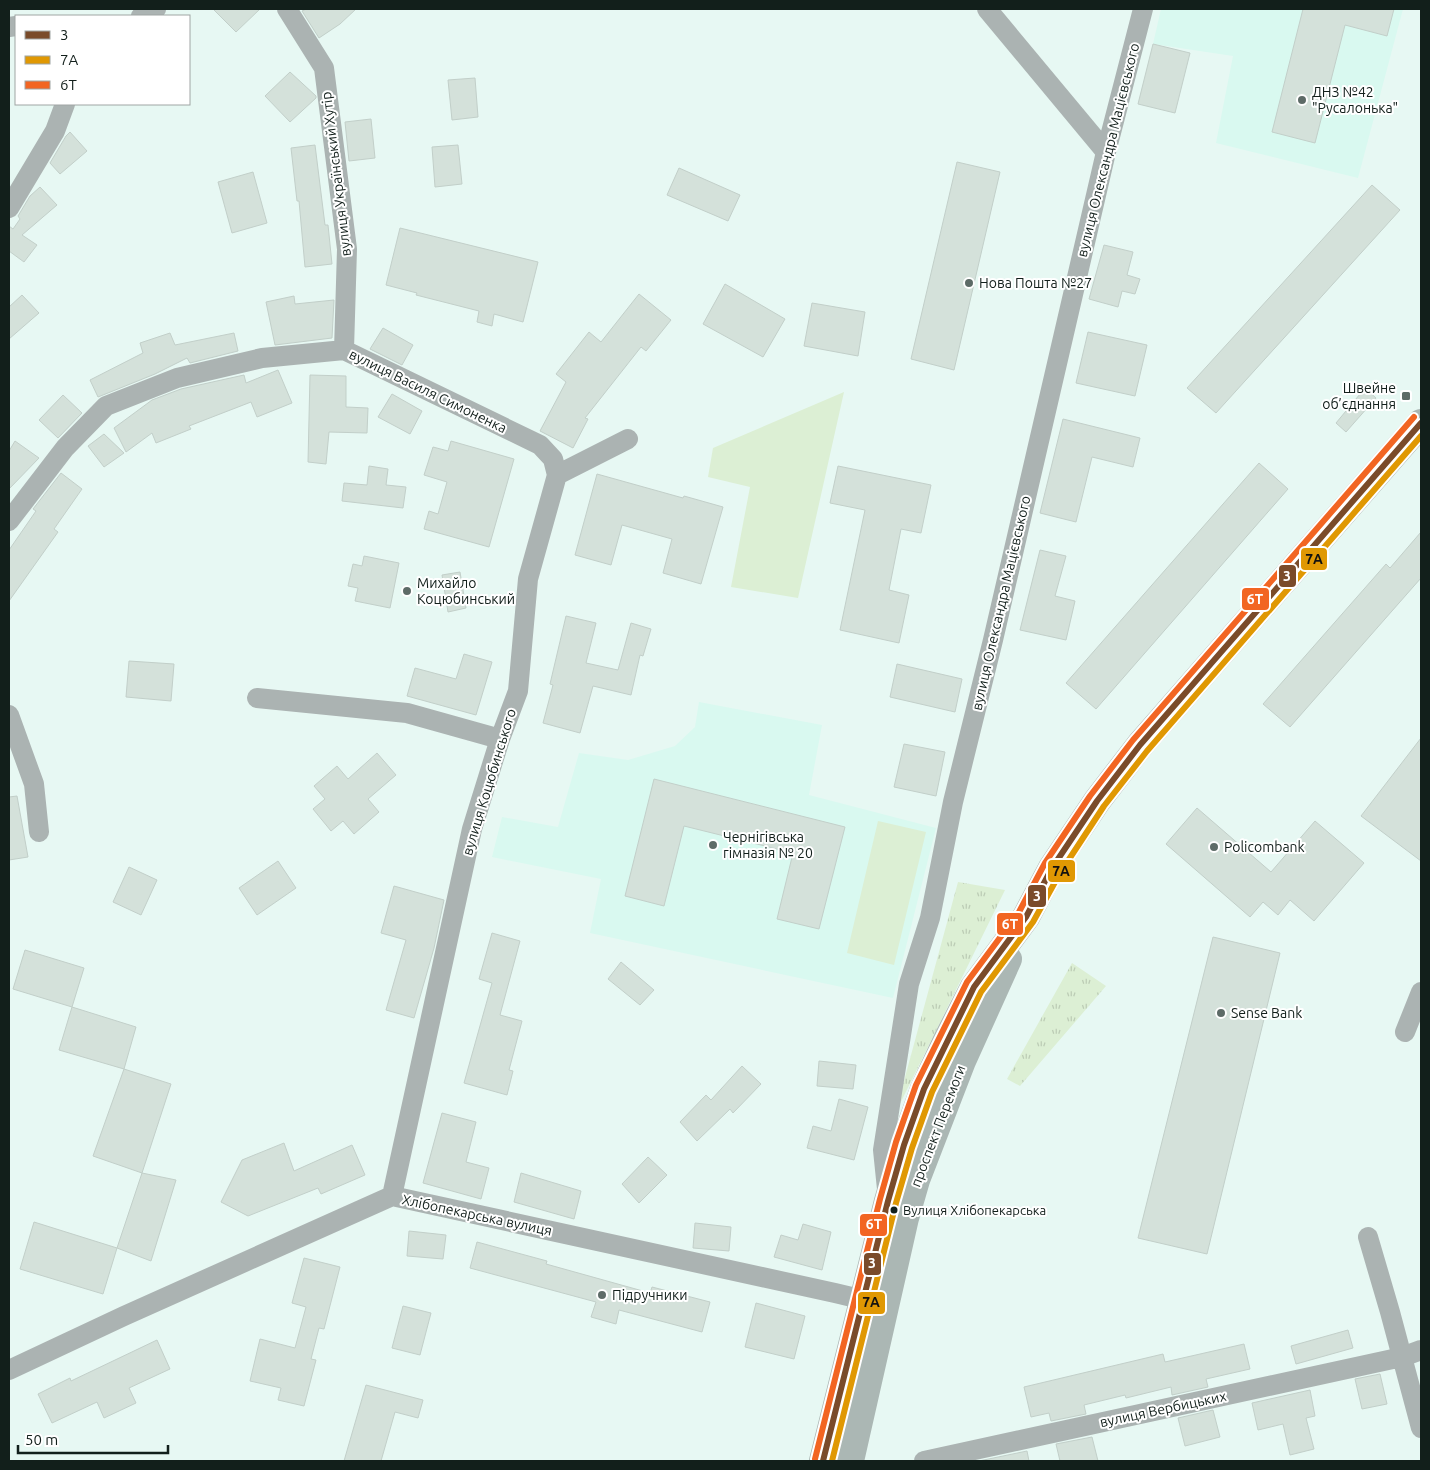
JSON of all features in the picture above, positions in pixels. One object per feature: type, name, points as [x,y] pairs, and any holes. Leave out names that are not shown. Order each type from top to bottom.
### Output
[{"type":"main road","name":"проспект Перемоги","points":[[823,1461],[916,1180],[962,1061],[998,984],[1026,916],[1052,868],[1097,801],[1140,745],[1421,423]]},
{"type":"main road","name":"проспект Перемоги","points":[[850,1461],[888,1200],[904,1145],[924,1089],[974,987],[1026,916]]},
{"type":"street","points":[[143,15],[156,9]]},
{"type":"street","points":[[987,9],[1106,152]]},
{"type":"street","name":"вулиця Олександра Мацієвського","points":[[888,1200],[883,1150],[909,984],[930,918],[953,802],[993,640],[1106,152],[1143,9]]},
{"type":"street","name":"вулиця Український Хутір","points":[[291,10],[324,68],[347,249],[344,350]]},
{"type":"street","points":[[9,208],[55,131],[66,105]]},
{"type":"street","name":"вулиця Василя Симоненка","points":[[9,521],[65,448],[106,406],[177,378],[262,358],[344,350],[540,445],[553,459],[557,475]]},
{"type":"street","points":[[557,475],[628,439]]},
{"type":"street","name":"вулиця Коцюбинського","points":[[392,1196],[472,829],[500,740],[518,691],[528,579],[557,475]]},
{"type":"street","points":[[256,698],[407,713],[500,740]]},
{"type":"street","points":[[9,715],[34,784],[39,832]]},
{"type":"street","points":[[1406,1032],[1421,992]]},
{"type":"street","name":"Хлібопекарська вулиця","points":[[9,1370],[124,1316],[392,1196],[874,1303]]},
{"type":"street","points":[[1368,1237],[1421,1428]]},
{"type":"street","name":"вулиця Вербицьких","points":[[924,1461],[1402,1357],[1421,1350]]},
{"type":"shaded area","name":"ДНЗ №42 \"Русалонька\"","points":[[1161,9],[1403,9],[1358,178],[1216,143],[1233,56],[1153,44]]},
{"type":"shaded area","name":"Чернігівська гімназія № 20","points":[[699,702],[822,725],[809,795],[936,828],[893,998],[590,933],[601,879],[492,857],[502,817],[558,827],[579,753],[628,760],[675,746],[695,727]]},
{"type":"green space","points":[[844,392],[798,598],[731,587],[750,487],[708,477],[713,448]]},
{"type":"green space","points":[[878,821],[926,832],[894,965],[847,953]]},
{"type":"green space","points":[[958,882],[1005,890],[895,1114]]},
{"type":"green space","points":[[1072,963],[1106,986],[1020,1086],[1007,1079]]},
{"type":"building","points":[[213,9],[260,9],[236,32]]},
{"type":"building","points":[[306,9],[356,9],[340,24],[319,38],[302,11]]},
{"type":"building","points":[[1303,9],[1394,9],[1387,36],[1345,25],[1315,143],[1272,132]]},
{"type":"building","points":[[1153,44],[1190,53],[1175,113],[1138,104]]},
{"type":"building","points":[[290,72],[316,98],[290,122],[265,96]]},
{"type":"building","points":[[475,78],[478,117],[452,120],[448,80]]},
{"type":"building","points":[[371,119],[375,158],[349,161],[345,122]]},
{"type":"building","points":[[70,132],[87,151],[60,174],[50,163]]},
{"type":"building","points":[[315,145],[325,225],[328,225],[332,264],[305,267],[299,201],[297,201],[291,148]]},
{"type":"building","points":[[458,145],[462,184],[435,187],[432,147]]},
{"type":"building","points":[[957,162],[1000,172],[954,370],[911,359]]},
{"type":"building","points":[[679,168],[740,195],[728,221],[667,195]]},
{"type":"building","points":[[253,172],[267,223],[232,233],[218,182]]},
{"type":"building","points":[[1372,185],[1400,210],[1216,413],[1187,388]]},
{"type":"building","points":[[40,187],[57,205],[22,235],[37,245],[24,262],[9,251],[9,226],[13,229],[20,219],[18,216],[30,196]]},
{"type":"building","points":[[400,228],[538,262],[523,322],[494,314],[492,326],[477,322],[479,311],[416,295],[417,293],[386,285]]},
{"type":"building","points":[[1104,245],[1133,252],[1127,275],[1140,279],[1135,294],[1122,291],[1118,307],[1089,299]]},
{"type":"building","points":[[725,284],[785,319],[763,357],[703,324]]},
{"type":"building","points":[[639,294],[671,320],[646,351],[641,347],[585,418],[588,419],[573,448],[540,431],[566,382],[556,374],[589,332],[601,342]]},
{"type":"building","points":[[22,295],[39,313],[9,339],[9,307]]},
{"type":"building","points":[[294,296],[295,304],[334,300],[332,338],[275,345],[266,302]]},
{"type":"building","points":[[812,303],[865,312],[858,356],[804,346]]},
{"type":"building","points":[[383,328],[413,345],[402,365],[370,349]]},
{"type":"building","points":[[1088,332],[1147,345],[1135,396],[1076,383]]},
{"type":"building","points":[[170,333],[175,345],[234,333],[238,351],[190,363],[187,358],[155,374],[98,397],[90,380],[143,353],[140,343]]},
{"type":"building","points":[[278,370],[292,403],[257,417],[251,402],[189,426],[191,429],[156,443],[152,433],[126,452],[114,428],[152,400],[181,389],[244,375],[246,383]]},
{"type":"building","points":[[310,375],[346,376],[346,407],[368,408],[367,433],[329,432],[326,464],[308,462]]},
{"type":"building","points":[[1365,388],[1376,398],[1346,432],[1336,423]]},
{"type":"building","points":[[392,394],[422,411],[410,434],[378,417]]},
{"type":"building","points":[[63,395],[82,413],[58,438],[39,420]]},
{"type":"building","points":[[1063,419],[1140,438],[1133,467],[1092,457],[1076,522],[1040,513]]},
{"type":"building","points":[[104,434],[124,453],[104,467],[88,446]]},
{"type":"building","points":[[15,441],[39,458],[9,489],[9,451]]},
{"type":"building","points":[[451,441],[514,459],[489,547],[424,529],[429,511],[438,514],[447,482],[424,475],[433,447],[448,451]]},
{"type":"building","points":[[1259,463],[1288,489],[1096,709],[1066,683]]},
{"type":"building","points":[[369,466],[388,469],[386,485],[406,487],[403,508],[342,501],[344,483],[367,485]]},
{"type":"building","points":[[838,466],[931,485],[921,533],[901,529],[889,590],[909,595],[899,643],[840,630],[865,510],[830,503]]},
{"type":"building","points":[[61,473],[82,489],[54,529],[58,532],[9,601],[9,550],[36,511],[33,509]]},
{"type":"building","points":[[597,474],[723,507],[701,584],[663,573],[672,539],[622,525],[611,565],[575,555]]},
{"type":"building","points":[[1421,532],[1421,578],[1290,727],[1263,704],[1386,564],[1390,568]]},
{"type":"building","points":[[1040,550],[1066,556],[1055,596],[1075,601],[1066,640],[1020,630]]},
{"type":"building","points":[[364,556],[399,563],[390,608],[355,601],[358,588],[348,586],[353,564],[362,566]]},
{"type":"building","points":[[460,572],[466,608],[448,612],[442,575]]},
{"type":"building","points":[[566,616],[596,623],[586,663],[618,670],[631,623],[651,629],[643,656],[640,655],[631,695],[593,686],[580,733],[543,723],[553,685],[550,684]]},
{"type":"building","points":[[464,654],[492,662],[476,715],[407,696],[415,668],[456,679]]},
{"type":"building","points":[[129,661],[174,664],[171,701],[126,697]]},
{"type":"building","points":[[897,664],[962,679],[955,712],[890,697]]},
{"type":"building","points":[[1421,738],[1421,861],[1361,816]]},
{"type":"building","points":[[904,744],[945,752],[936,796],[894,787]]},
{"type":"building","points":[[377,753],[396,775],[368,799],[379,812],[354,834],[343,821],[331,831],[313,809],[325,799],[314,786],[337,766],[348,779]]},
{"type":"building","points":[[654,779],[845,827],[819,929],[777,919],[793,853],[684,826],[664,906],[625,896]]},
{"type":"building","points":[[17,796],[28,857],[9,860],[9,797]]},
{"type":"building","points":[[1197,808],[1271,872],[1315,821],[1364,863],[1314,921],[1290,900],[1278,915],[1263,902],[1250,917],[1166,844]]},
{"type":"building","points":[[278,861],[296,888],[257,915],[239,888]]},
{"type":"building","points":[[129,867],[157,880],[141,915],[113,902]]},
{"type":"building","points":[[394,886],[444,900],[434,948],[414,1018],[386,1010],[406,940],[381,933]]},
{"type":"building","points":[[492,933],[520,941],[500,1015],[522,1021],[509,1070],[513,1071],[507,1095],[464,1083],[492,983],[479,979]]},
{"type":"building","points":[[1213,937],[1280,953],[1207,1254],[1138,1238]]},
{"type":"building","points":[[25,950],[84,968],[72,1007],[13,989]]},
{"type":"building","points":[[621,962],[654,990],[640,1005],[608,979]]},
{"type":"building","points":[[72,1007],[136,1027],[124,1069],[59,1050]]},
{"type":"building","points":[[819,1061],[856,1065],[853,1089],[817,1086]]},
{"type":"building","points":[[742,1066],[761,1084],[733,1113],[730,1109],[697,1141],[680,1122],[706,1095],[711,1100]]},
{"type":"building","points":[[124,1069],[171,1084],[142,1173],[93,1156]]},
{"type":"building","points":[[839,1099],[868,1107],[854,1160],[807,1148],[813,1126],[831,1131]]},
{"type":"building","points":[[442,1113],[476,1122],[466,1162],[489,1168],[481,1199],[423,1183]]},
{"type":"building","points":[[284,1143],[294,1171],[352,1145],[365,1175],[321,1194],[318,1188],[248,1216],[221,1202],[242,1160]]},
{"type":"building","points":[[648,1157],[667,1175],[639,1203],[622,1184]]},
{"type":"building","points":[[142,1173],[176,1180],[151,1261],[117,1248]]},
{"type":"building","points":[[521,1173],[581,1191],[574,1219],[514,1202]]},
{"type":"building","points":[[34,1222],[117,1248],[103,1294],[20,1269]]},
{"type":"building","points":[[695,1223],[731,1227],[729,1251],[693,1248]]},
{"type":"building","points":[[803,1224],[831,1232],[822,1270],[774,1257],[781,1235],[798,1240]]},
{"type":"building","points":[[409,1231],[446,1235],[443,1259],[407,1256]]},
{"type":"building","points":[[477,1242],[547,1261],[546,1264],[650,1293],[652,1287],[710,1302],[702,1332],[619,1310],[616,1324],[591,1317],[596,1302],[470,1268]]},
{"type":"building","points":[[304,1258],[340,1267],[324,1329],[319,1328],[311,1359],[316,1360],[304,1406],[278,1400],[281,1388],[250,1381],[260,1339],[295,1348],[306,1307],[292,1303]]},
{"type":"building","points":[[756,1303],[805,1316],[794,1359],[745,1347]]},
{"type":"building","points":[[403,1306],[431,1313],[420,1355],[392,1348]]},
{"type":"building","points":[[1348,1330],[1353,1348],[1296,1364],[1291,1346]]},
{"type":"building","points":[[157,1340],[170,1369],[129,1388],[136,1403],[104,1418],[97,1402],[52,1423],[38,1394],[70,1378],[71,1381]]},
{"type":"building","points":[[1244,1344],[1250,1369],[1206,1379],[1208,1387],[1172,1395],[1171,1387],[1126,1398],[1125,1395],[1084,1405],[1086,1414],[1051,1421],[1049,1413],[1031,1417],[1024,1387],[1163,1354],[1165,1362]]},
{"type":"building","points":[[1380,1374],[1387,1404],[1362,1409],[1355,1379]]},
{"type":"building","points":[[366,1385],[423,1400],[418,1418],[395,1412],[381,1461],[344,1461]]},
{"type":"building","points":[[1310,1390],[1315,1416],[1306,1418],[1314,1449],[1290,1455],[1283,1424],[1258,1430],[1252,1403]]},
{"type":"building","points":[[1213,1410],[1220,1437],[1185,1446],[1178,1418]]},
{"type":"building","points":[[1092,1437],[1098,1461],[1060,1461],[1056,1444]]},
{"type":"building","points":[[1027,1451],[1029,1461],[979,1461]]},
{"type":"transit line","name":"6Т","points":[[815,1459],[896,1142],[916,1085],[967,982],[1019,912],[1045,863],[1090,796],[1133,740],[1414,417]]},
{"type":"transit line","name":"3","points":[[823,1461],[888,1201],[904,1145],[924,1089],[974,987],[1026,917],[1052,868],[1097,801],[1140,745],[1421,423]]},
{"type":"transit line","name":"7А","points":[[832,1461],[896,1203],[912,1148],[932,1092],[981,992],[1033,922],[1060,873],[1104,806],[1147,751],[1421,436]]},
{"type":"place","name":"ДНЗ №42 \"Русалонька\"","points":[[1302,100]]},
{"type":"place","name":"Нова Пошта №27","points":[[969,283]]},
{"type":"place","name":"Швейне об’єднання","points":[[1406,396]]},
{"type":"place","name":"Михайло Коцюбинський","points":[[407,591]]},
{"type":"place","name":"Чернігівська гімназія № 20","points":[[713,845]]},
{"type":"place","name":"Policombank","points":[[1214,847]]},
{"type":"place","name":"Sense Bank","points":[[1221,1013]]},
{"type":"place","name":"Вулиця Хлібопекарська","points":[[894,1210]]},
{"type":"place","name":"Підручники","points":[[602,1295]]}]
